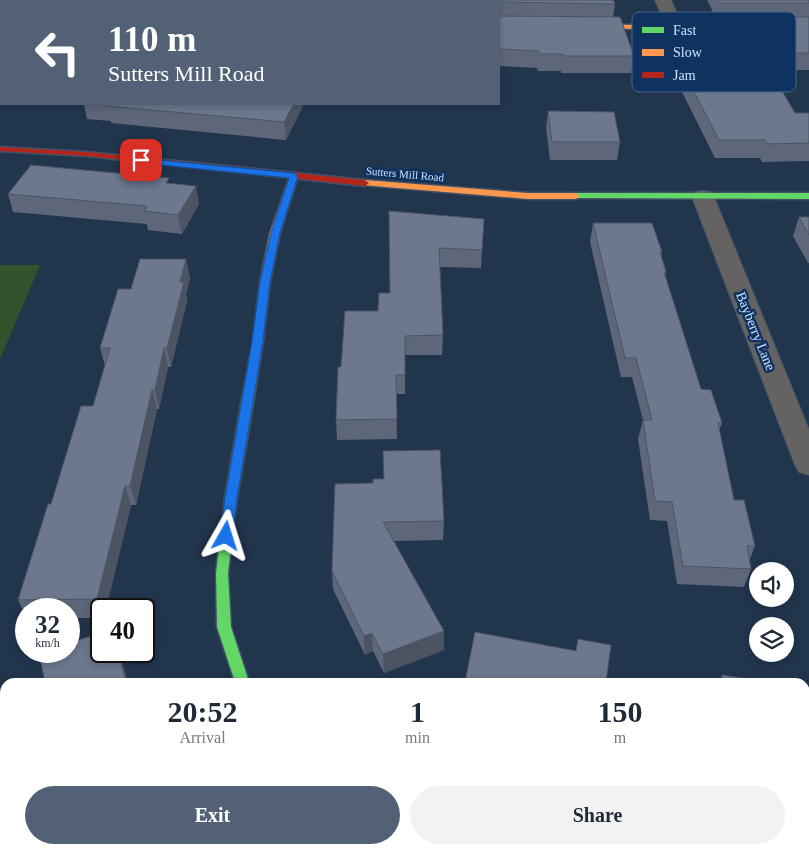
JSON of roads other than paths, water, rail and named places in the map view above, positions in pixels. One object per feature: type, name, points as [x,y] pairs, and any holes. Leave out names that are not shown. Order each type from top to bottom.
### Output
[{"type":"street","points":[[663,0],[668,12]]},
{"type":"street","points":[[796,26],[809,26]]},
{"type":"street","points":[[570,27],[632,27]]},
{"type":"street","name":"Sutters Mill Road","points":[[0,149],[87,154],[433,190],[528,196],[809,196]]},
{"type":"street","points":[[241,678],[224,627],[222,573],[231,498],[258,341],[265,282],[275,233],[294,176]]},
{"type":"street","name":"Bayberry Lane","points":[[703,197],[809,464]]}]
